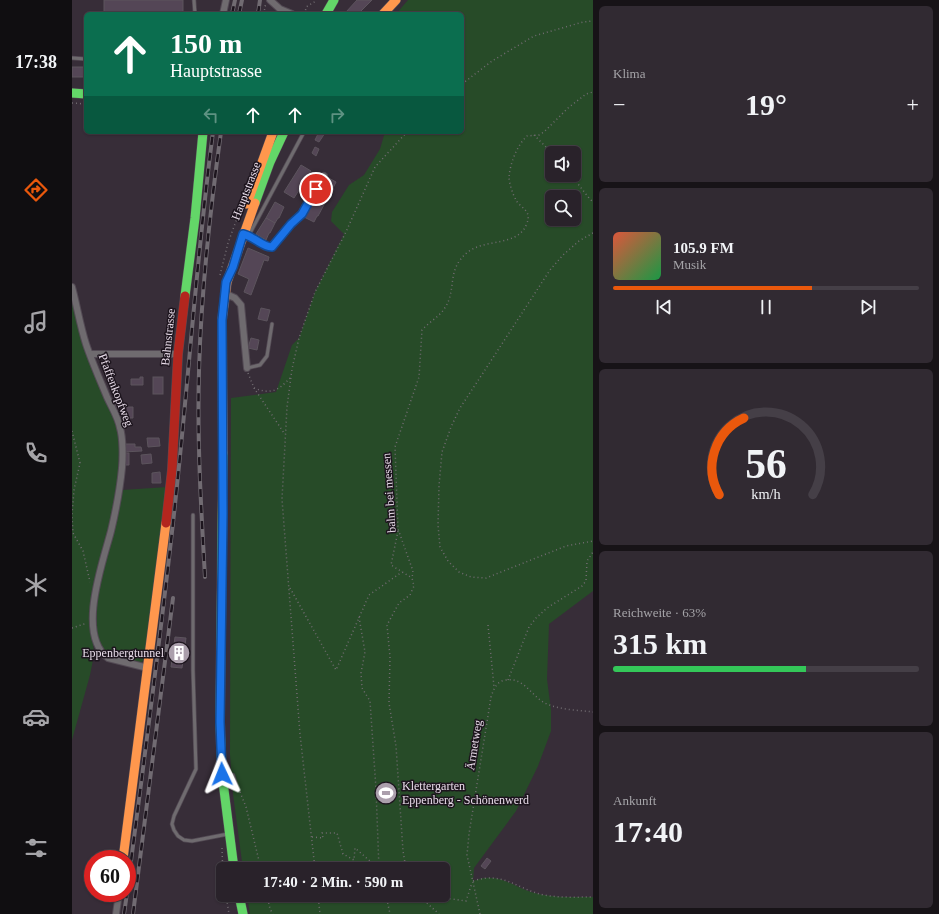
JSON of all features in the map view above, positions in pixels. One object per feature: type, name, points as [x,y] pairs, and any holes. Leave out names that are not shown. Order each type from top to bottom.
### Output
[{"type":"main road","points":[[327,12],[334,0]]},
{"type":"main road","points":[[386,12],[396,0]]},
{"type":"main road","points":[[72,93],[84,94]]},
{"type":"main road","name":"Bahnstrasse","points":[[125,850],[164,544],[172,470],[178,354],[195,218],[203,134]]},
{"type":"main road","name":"Hauptstrasse","points":[[232,862],[225,835],[220,722],[223,499],[221,333],[227,265],[272,134]]},
{"type":"main road","name":"Hauptstrasse","points":[[226,282],[246,234],[270,162],[283,134]]},
{"type":"main road","points":[[240,902],[243,914]]},
{"type":"street","points":[[223,12],[226,0]]},
{"type":"street","points":[[271,1],[280,9],[287,12]]},
{"type":"street","points":[[246,234],[267,247],[272,247],[291,224],[302,214],[324,176]]},
{"type":"street","name":"Pfaffenkopfweg","points":[[72,287],[86,344],[121,430],[122,467],[111,529],[94,595],[93,621],[99,648],[103,654],[108,658],[148,668]]},
{"type":"street","points":[[224,294],[235,298],[241,305],[247,368]]},
{"type":"street","points":[[91,354],[178,354]]},
{"type":"street","points":[[116,914],[118,902]]},
{"type":"lane","points":[[194,0],[195,12]]},
{"type":"lane","points":[[72,58],[84,58]]},
{"type":"lane","points":[[246,234],[303,134]]},
{"type":"lane","points":[[247,368],[260,365],[267,356],[272,324]]},
{"type":"lane","points":[[192,515],[193,670],[196,769],[174,816],[172,824],[178,836],[184,840],[192,841],[225,835]]},
{"type":"lane","points":[[222,774],[233,775],[238,789]]},
{"type":"path","points":[[264,12],[265,6],[271,1]]},
{"type":"path","points":[[305,12],[306,7],[317,1]]},
{"type":"path","points":[[464,82],[492,61],[534,36],[583,22],[593,21]]},
{"type":"path","name":"balm bei messen","points":[[405,862],[396,746],[389,703],[390,657],[387,625],[399,603],[410,595],[414,586],[412,578],[413,571],[398,529],[395,447],[419,377],[422,330],[444,310],[450,297],[452,278],[456,264],[468,252],[483,244],[514,238],[523,232],[528,221],[527,211],[516,201],[509,178],[513,160],[521,141],[527,136],[539,135],[544,132],[568,108],[586,94],[593,92]]},
{"type":"path","points":[[72,103],[84,104]]},
{"type":"path","points":[[314,862],[300,734],[282,499],[284,433],[299,338],[314,292],[345,234],[375,167],[405,134]]},
{"type":"path","points":[[534,135],[545,146]]},
{"type":"path","points":[[577,182],[593,202]]},
{"type":"path","points":[[593,233],[579,241],[563,255],[550,270],[460,408],[442,452],[438,525],[440,548],[448,562],[459,572],[471,577],[486,578],[566,546],[593,542]]},
{"type":"path","points":[[247,368],[249,378],[254,388],[284,433]]},
{"type":"path","points":[[254,388],[263,391],[276,389],[282,387],[292,376]]},
{"type":"path","points":[[72,431],[80,463],[74,490],[72,515],[73,533],[83,551],[89,572],[92,592],[94,595]]},
{"type":"path","points":[[398,529],[391,566],[412,578]]},
{"type":"path","points":[[508,680],[529,627],[547,608],[582,586],[586,581],[587,561],[593,552]]},
{"type":"path","points":[[289,586],[336,670],[369,595],[402,572]]},
{"type":"path","points":[[359,616],[365,652],[361,673],[362,688],[370,701],[376,789],[379,862]]},
{"type":"path","points":[[72,628],[93,621]]},
{"type":"path","name":"Ärmetweg","points":[[480,914],[468,855],[469,834],[491,697],[494,687],[488,625]]},
{"type":"path","points":[[494,687],[499,682],[508,680],[518,681],[546,704],[593,712]]},
{"type":"path","points":[[238,789],[243,797],[246,807],[259,862]]},
{"type":"path","points":[[312,837],[323,838],[322,833],[337,833],[343,854],[354,860],[354,848],[371,862]]},
{"type":"path","points":[[224,862],[225,835]]},
{"type":"path","points":[[450,899],[466,901],[473,881],[492,877],[505,880],[531,892],[545,895],[593,897]]},
{"type":"path","points":[[227,902],[229,914]]},
{"type":"path","points":[[268,902],[273,914]]},
{"type":"path","points":[[319,902],[320,914]]},
{"type":"path","points":[[387,902],[390,914]]},
{"type":"path","points":[[426,902],[439,914]]},
{"type":"green space","points":[[408,0],[593,0],[593,591],[549,624],[547,679],[551,710],[551,731],[538,766],[516,811],[474,868],[473,881],[482,878],[491,878],[503,880],[525,890],[539,894],[562,897],[593,897],[593,914],[250,914],[248,902],[450,902],[450,862],[242,862],[233,794],[230,755],[231,398],[276,392],[292,345],[299,338],[315,292],[344,234],[331,221],[332,212],[349,185],[364,175],[380,149],[384,134],[464,134],[464,12],[398,12]]},
{"type":"green space","points":[[72,287],[86,344],[116,421],[119,449],[118,486],[91,612],[94,655],[72,740]]},
{"type":"green space","points":[[168,487],[146,657],[141,663],[134,663],[109,655],[100,646],[97,632],[96,600],[98,585],[110,548],[122,490]]},
{"type":"building","points":[[104,0],[183,0],[183,12],[104,12]]},
{"type":"building","points":[[357,0],[372,0],[360,12],[346,12]]},
{"type":"building","points":[[72,67],[84,67],[84,77],[72,77]]},
{"type":"building","points":[[318,134],[324,134],[319,142],[315,140]]},
{"type":"building","points":[[315,147],[319,149],[316,156],[312,153]]},
{"type":"building","points":[[301,165],[311,171],[294,198],[284,192]]},
{"type":"building","points":[[327,177],[336,182],[333,188],[334,189],[326,201],[319,197],[320,195],[318,193]]},
{"type":"building","points":[[319,197],[326,201],[314,222],[304,217],[313,201],[316,203]]},
{"type":"building","points":[[275,202],[284,207],[275,223],[266,218]]},
{"type":"building","points":[[266,218],[275,223],[266,240],[256,234]]},
{"type":"building","points":[[248,248],[269,257],[268,261],[264,260],[251,295],[244,292],[249,279],[238,274]]},
{"type":"building","points":[[261,308],[270,310],[267,321],[258,319]]},
{"type":"building","points":[[251,338],[259,340],[257,350],[248,348]]},
{"type":"building","points":[[140,377],[143,377],[143,385],[131,385],[131,379],[140,379]]},
{"type":"building","points":[[153,377],[163,377],[163,394],[153,394]]},
{"type":"building","points":[[115,403],[122,403],[122,408],[115,408]]},
{"type":"building","points":[[124,407],[133,407],[133,418],[125,418]]},
{"type":"building","points":[[147,438],[159,438],[160,446],[148,447]]},
{"type":"building","points":[[123,444],[135,444],[135,447],[141,447],[142,451],[123,452]]},
{"type":"building","points":[[124,453],[129,453],[129,465],[125,465]]},
{"type":"building","points":[[151,454],[152,463],[142,464],[141,455]]},
{"type":"building","points":[[160,472],[161,483],[152,483],[152,473]]},
{"type":"building","name":"Eppenbergtunnel","points":[[175,637],[186,638],[182,668],[171,667]]},
{"type":"building","points":[[487,858],[491,861],[485,869],[481,866]]},
{"type":"railway","points":[[232,12],[235,0]]},
{"type":"railway","points":[[239,12],[242,0]]},
{"type":"railway","points":[[258,12],[260,0]]},
{"type":"railway","points":[[133,850],[171,545],[202,223],[213,134]]},
{"type":"railway","points":[[205,577],[199,448],[200,341],[213,191],[221,134]]},
{"type":"railway","points":[[133,914],[173,598]]},
{"type":"railway","points":[[124,914],[126,902]]},
{"type":"traffic: fast","points":[[327,12],[334,0]]},
{"type":"traffic: fast","points":[[72,93],[84,94]]},
{"type":"traffic: fast","points":[[185,296],[195,218],[203,134]]},
{"type":"traffic: fast","points":[[255,203],[270,162],[283,134]]},
{"type":"traffic: fast","points":[[223,453],[220,722],[222,774],[233,862]]},
{"type":"traffic: fast","points":[[240,902],[243,914]]},
{"type":"traffic: slow","points":[[385,12],[396,0]]},
{"type":"traffic: slow","points":[[247,204],[272,134]]},
{"type":"traffic: slow","points":[[223,453],[222,320],[227,282],[255,203]]},
{"type":"traffic: slow","points":[[124,850],[166,523]]},
{"type":"traffic: jam","points":[[166,523],[172,470],[178,354],[185,296]]},
{"type":"place","name":"Eppenbergtunnel","points":[[179,653]]},
{"type":"place","name":"Klettergarten Eppenberg - Schönenwerd","points":[[386,793]]},
{"type":"route","points":[[222,774],[220,722],[223,514],[221,333],[224,294],[226,282],[233,267],[243,234],[249,235],[269,248],[272,247],[298,216],[302,214],[316,189]]}]
